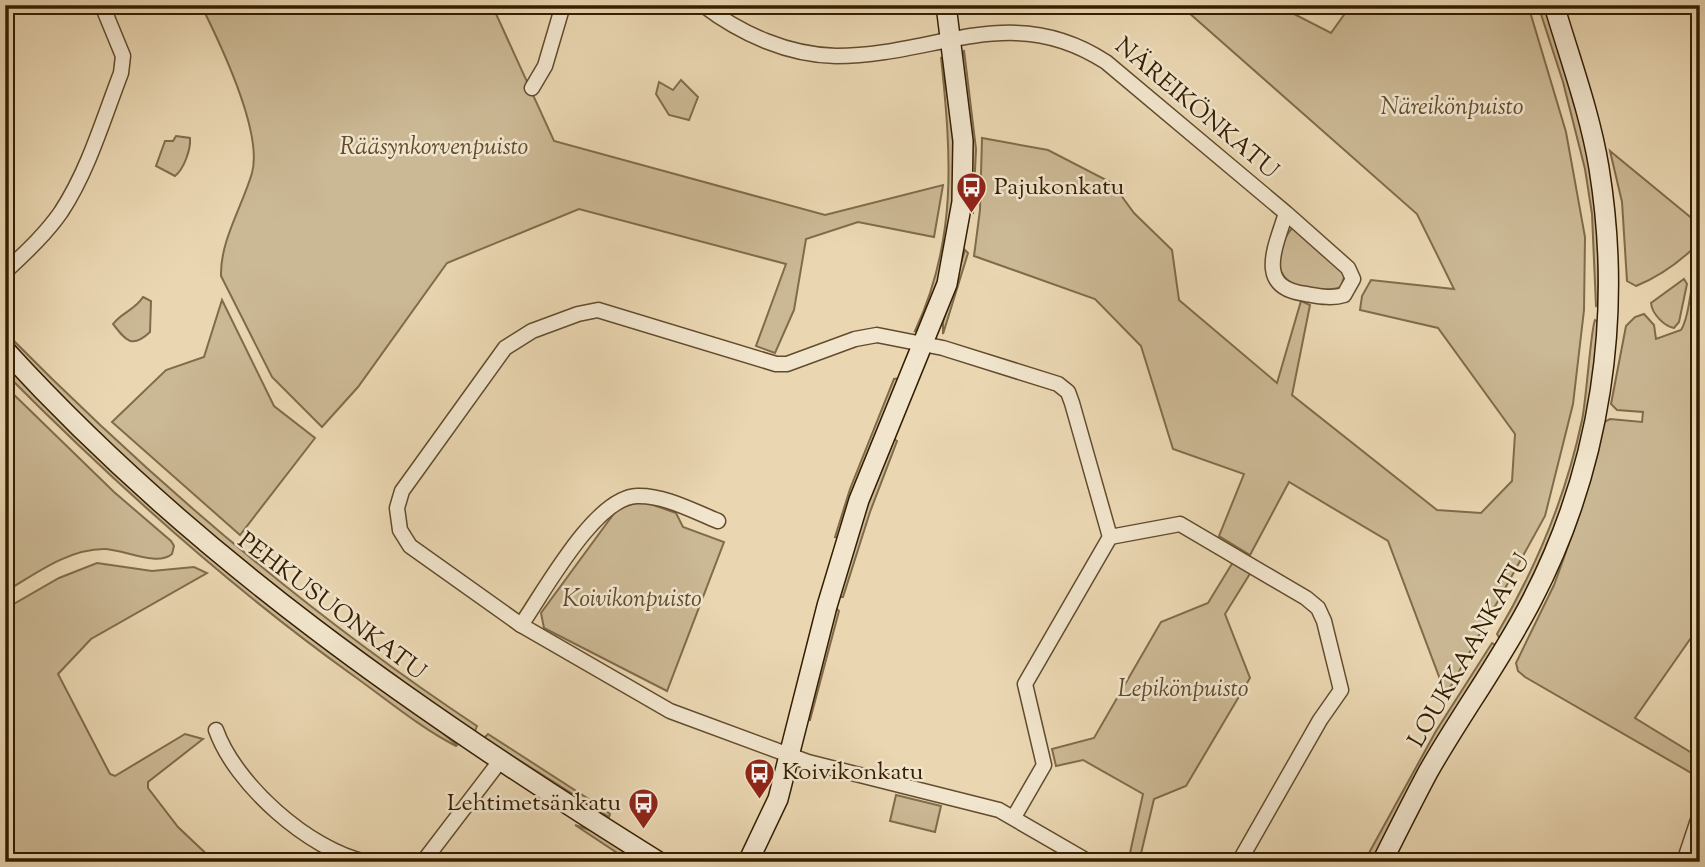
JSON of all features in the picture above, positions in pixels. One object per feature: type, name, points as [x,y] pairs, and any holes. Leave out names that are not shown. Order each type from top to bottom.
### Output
[{"type":"street","points":[[5,272],[42,236],[66,203],[79,180],[121,73],[123,56],[102,5]]},
{"type":"street","points":[[532,88],[545,66],[563,5]]},
{"type":"street","points":[[703,5],[748,34],[823,55],[855,55],[950,39]]},
{"type":"street","points":[[748,862],[778,799],[845,541],[871,468],[925,345],[947,284],[962,202],[963,141],[946,5]]},
{"type":"street","name":"LOUKKAANKATU","points":[[1382,862],[1429,771],[1537,590],[1581,483],[1597,414],[1609,314],[1606,218],[1589,121],[1553,5]]},
{"type":"street","name":"NÄREIKÖNKATU","points":[[950,39],[1021,31],[1065,39],[1086,48],[1107,62],[1286,213],[1348,268],[1353,279],[1344,295],[1334,297],[1297,293],[1285,288],[1275,276],[1271,261],[1286,213]]},
{"type":"street","points":[[1014,817],[1044,765],[1025,684],[1110,537],[1072,403],[1065,389],[1008,367],[925,345],[869,336],[786,364],[775,364],[593,310],[537,329],[510,343],[402,491],[397,508],[400,530],[410,546],[521,625],[670,711],[789,756],[990,807],[1014,817],[1089,862]]},
{"type":"street","name":"PEHKUSUONKATU","points":[[5,351],[95,443],[214,548],[347,653],[500,761],[659,862]]},
{"type":"street","points":[[521,625],[588,529],[604,511],[620,500],[637,496],[650,497],[718,521]]},
{"type":"street","points":[[1110,537],[1180,524],[1306,598],[1322,615],[1341,690],[1320,720],[1240,862]]},
{"type":"street","points":[[216,730],[224,752],[270,805],[333,851],[366,862]]},
{"type":"street","points":[[423,862],[500,761]]},
{"type":"street","points":[[1684,862],[1700,814]]},
{"type":"green space","name":"Rääsynkorvenpuisto","points":[[201,5],[492,5],[554,141],[825,215],[943,185],[934,237],[858,222],[806,239],[794,310],[775,353],[756,346],[786,264],[579,209],[447,263],[358,387],[322,427],[272,377],[221,276],[224,250],[248,186],[254,156],[246,112],[238,88]]},
{"type":"green space","name":"Näreikönpuisto","points":[[1180,5],[1287,5],[1292,13],[1331,33],[1351,5],[1528,5],[1566,132],[1585,237],[1584,310],[1573,404],[1545,516],[1446,695],[1388,541],[1289,482],[1250,555],[1219,536],[1244,474],[1173,449],[1141,346],[1095,299],[974,256],[980,210],[982,138],[1048,150],[1112,183],[1134,213],[1172,250],[1179,300],[1277,383],[1301,301],[1310,305],[1292,395],[1437,510],[1481,513],[1512,481],[1515,434],[1438,328],[1360,310],[1362,296],[1371,280],[1454,289],[1417,214]]},
{"type":"green space","points":[[1538,5],[1544,5],[1576,105],[1591,166],[1598,235],[1596,306],[1592,214],[1585,169],[1563,82]]},
{"type":"green space","points":[[964,50],[976,149],[973,213],[969,213],[962,57]]},
{"type":"green space","points":[[941,57],[954,134],[955,189],[941,276],[919,330],[915,331],[939,263],[945,229],[949,162]]},
{"type":"green space","points":[[681,80],[698,97],[689,120],[669,115],[656,94],[659,82],[673,90]]},
{"type":"green space","points":[[176,136],[190,138],[190,143],[184,164],[175,176],[156,166],[165,141],[173,141]]},
{"type":"green space","points":[[1610,151],[1700,225],[1700,242],[1693,249],[1662,273],[1636,286],[1627,281],[1622,202]]},
{"type":"green space","points":[[1293,227],[1345,274],[1341,287],[1328,290],[1300,287],[1283,275],[1279,258],[1281,248]]},
{"type":"green space","points":[[965,250],[968,253],[943,334],[943,322]]},
{"type":"green space","points":[[1700,268],[1700,625],[1635,718],[1700,758],[1700,778],[1525,677],[1518,671],[1516,663],[1554,585],[1580,513],[1604,422],[1610,419],[1642,422],[1643,412],[1617,410],[1611,404],[1626,326],[1635,317],[1644,314],[1654,325],[1656,339],[1681,330],[1696,273]]},
{"type":"green space","points":[[1684,279],[1687,284],[1679,322],[1674,328],[1659,319],[1651,303]]},
{"type":"green space","points":[[143,297],[151,301],[150,332],[138,340],[130,341],[113,324]]},
{"type":"green space","points":[[222,300],[274,406],[315,438],[240,535],[112,422],[166,370],[204,357]]},
{"type":"green space","points":[[1595,320],[1598,322],[1594,365],[1580,447],[1555,525],[1521,601],[1500,639],[1497,634],[1537,557],[1567,476],[1582,420]]},
{"type":"green space","points":[[6,333],[117,440],[231,542],[351,637],[477,726],[475,731],[450,716],[251,570],[165,497],[29,365]]},
{"type":"green space","points":[[5,364],[457,745],[402,712],[305,640],[215,568],[46,414],[5,373]]},
{"type":"green space","points":[[900,378],[838,538],[835,537],[850,489],[894,379]]},
{"type":"green space","points":[[5,386],[114,492],[171,541],[174,546],[172,554],[158,559],[112,550],[91,550],[52,564],[5,592]]},
{"type":"green space","points":[[893,438],[897,441],[870,512],[843,597],[839,597],[856,534]]},
{"type":"green space","name":"Koivikonpuisto","points":[[642,501],[676,513],[683,527],[724,542],[667,691],[544,628],[541,613],[618,508]]},
{"type":"green space","name":"Lepikönpuisto","points":[[1233,562],[1251,572],[1225,614],[1250,678],[1186,786],[1154,799],[1139,862],[1128,862],[1143,794],[1083,760],[1056,766],[1052,749],[1094,738],[1161,622],[1208,603]]},
{"type":"green space","points":[[97,563],[152,571],[194,567],[207,573],[91,639],[58,674],[110,774],[115,776],[185,734],[203,739],[148,782],[148,788],[178,827],[215,862],[5,862],[5,609],[59,578]]},
{"type":"green space","points":[[836,608],[839,611],[810,720],[807,719]]},
{"type":"green space","points":[[1492,643],[1497,646],[1424,766],[1372,862],[1364,862],[1436,731]]},
{"type":"green space","points":[[488,734],[601,807],[610,814],[609,817],[484,738]]},
{"type":"green space","points":[[896,795],[941,806],[935,832],[890,821]]},
{"type":"green space","points":[[575,825],[593,831],[643,862],[631,862]]},
{"type":"place","name":"Pajukonkatu","points":[[971,215]]},
{"type":"place","name":"Koivikonkatu","points":[[759,800]]},
{"type":"place","name":"Lehtimetsänkatu","points":[[644,831]]}]
